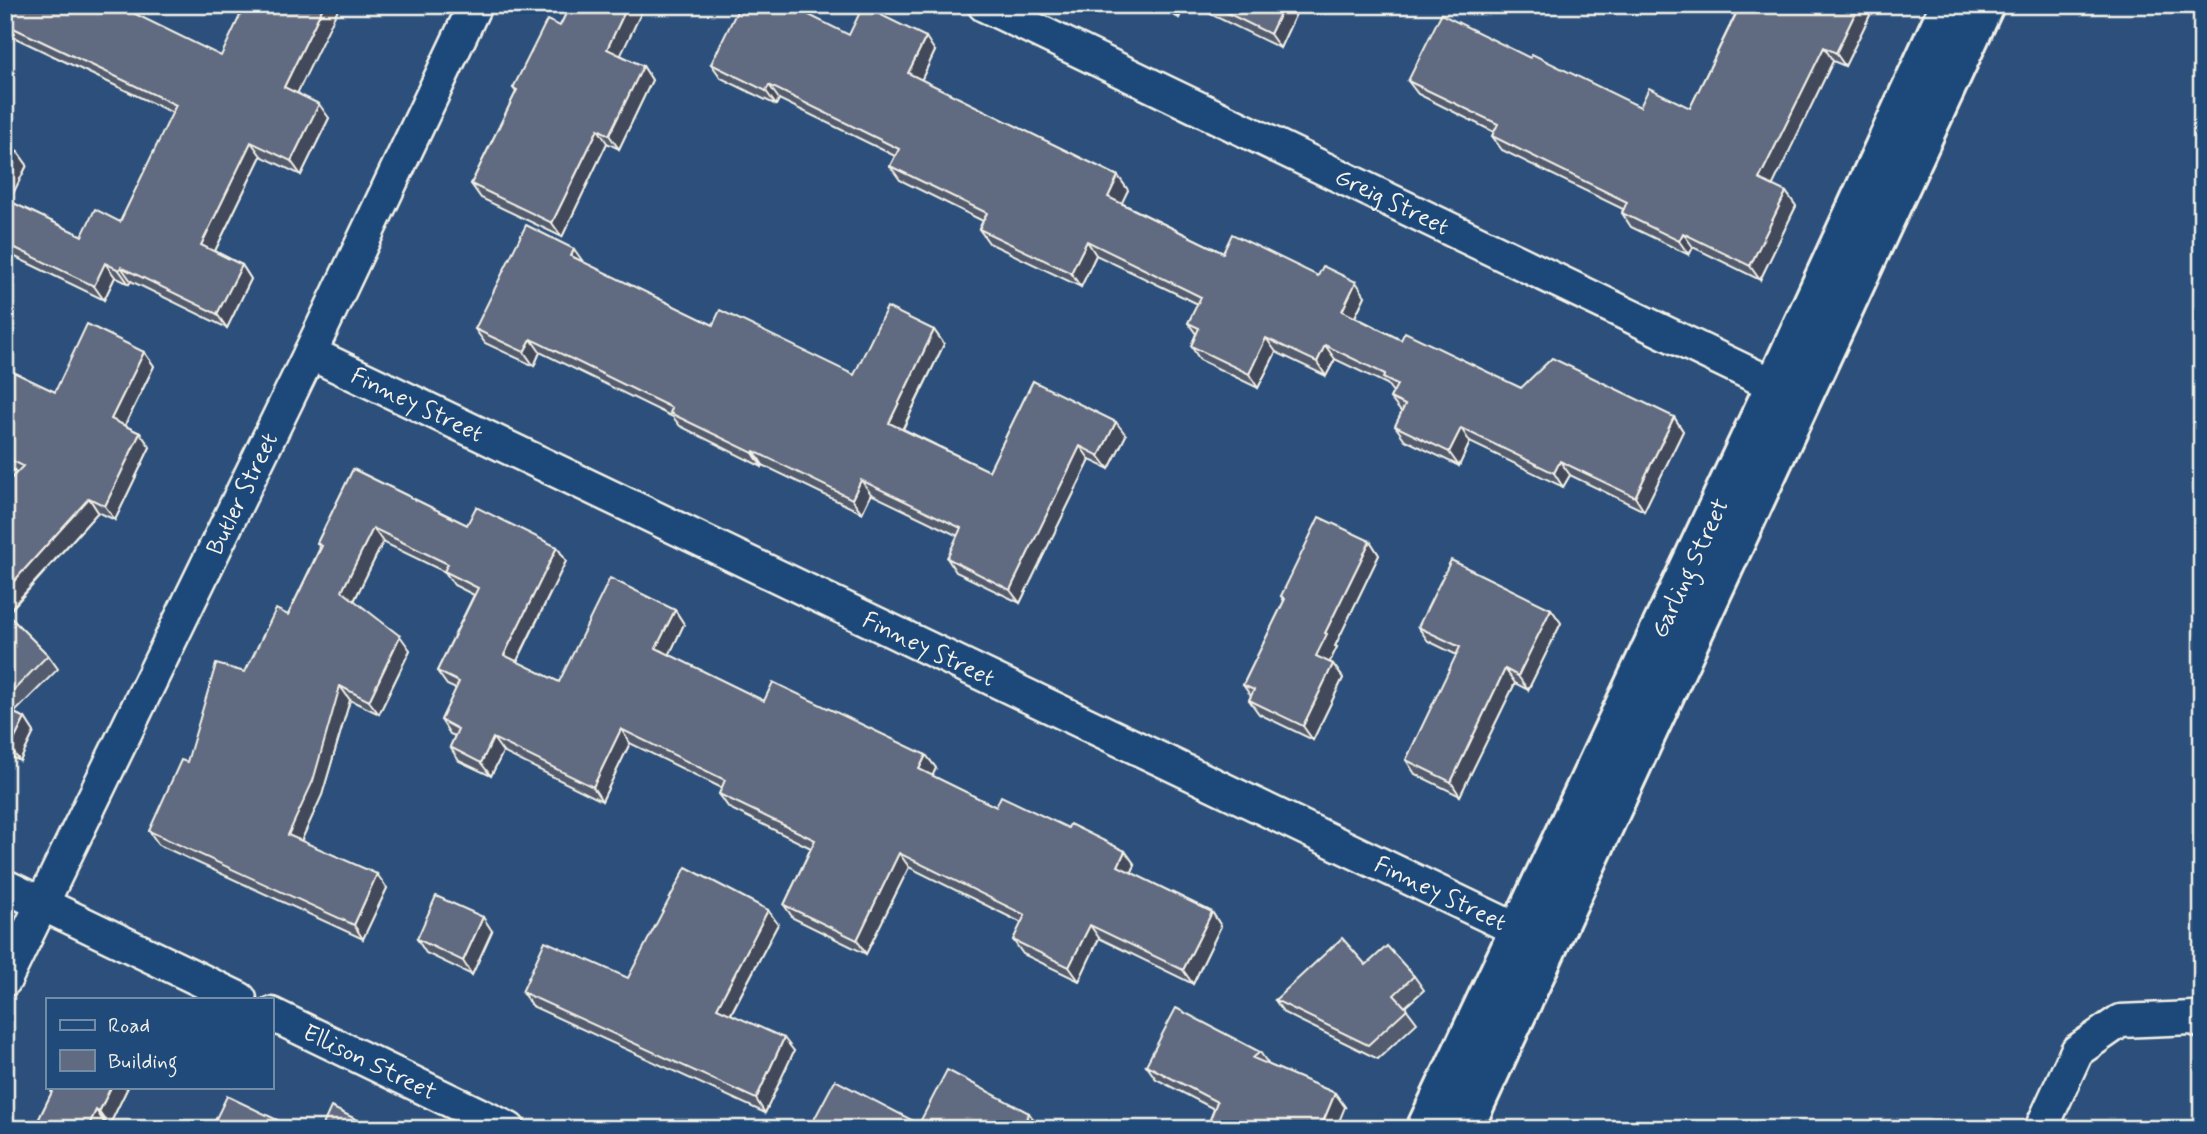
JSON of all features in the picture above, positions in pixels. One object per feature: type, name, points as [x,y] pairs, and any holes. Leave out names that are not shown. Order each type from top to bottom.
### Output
[{"type":"street","name":"Butler Street","points":[[5,980],[310,353],[475,5]]},
{"type":"street","name":"Greig Street","points":[[984,5],[1789,392]]},
{"type":"street","name":"Garling Street","points":[[1789,392],[1950,5]]},
{"type":"street","name":"Garling Street","points":[[1426,1129],[1534,937],[1789,392],[1984,5]]},
{"type":"street","name":"Finney Street","points":[[310,353],[1534,937]]},
{"type":"street","points":[[5,886],[238,998]]},
{"type":"street","name":"Garling Street","points":[[1462,1129],[1534,937]]},
{"type":"street","name":"Ellison Street","points":[[273,1015],[509,1129]]},
{"type":"street","points":[[2041,1129],[2077,1051],[2120,1021],[2193,1018],[2202,1022]]},
{"type":"building","points":[[5,5],[117,5],[221,56],[245,5],[324,5],[284,87],[319,104],[291,161],[251,142],[201,245],[242,265],[217,314],[121,267],[119,270],[105,263],[94,286],[5,243],[5,199],[82,236],[95,209],[120,222],[176,105],[5,24]]},
{"type":"building","points":[[570,5],[628,5],[607,49],[643,66],[609,135],[598,129],[552,223],[471,184],[517,90],[513,88],[547,20],[560,26]]},
{"type":"building","points":[[740,5],[789,5],[849,35],[863,6],[926,37],[908,73],[1118,176],[1108,197],[1223,253],[1232,234],[1318,276],[1323,266],[1356,282],[1342,311],[1401,340],[1405,332],[1521,388],[1552,358],[1674,417],[1635,497],[1560,461],[1554,473],[1461,428],[1449,452],[1395,426],[1405,405],[1390,398],[1397,385],[1383,378],[1385,374],[1325,345],[1317,362],[1266,338],[1249,374],[1191,346],[1199,328],[1188,323],[1201,297],[1087,241],[1071,273],[979,229],[987,213],[890,166],[899,149],[769,85],[766,91],[711,64]]},
{"type":"building","points":[[1211,5],[1284,5],[1270,34]]},
{"type":"building","points":[[1739,5],[1859,5],[1836,53],[1824,47],[1759,179],[1786,192],[1750,266],[1683,233],[1679,241],[1622,213],[1627,202],[1492,136],[1498,124],[1408,81],[1441,14],[1530,58],[1532,54],[1640,107],[1649,88],[1690,108]]},
{"type":"building","points":[[5,146],[17,151],[5,176]]},
{"type":"building","points":[[526,225],[574,249],[571,256],[713,325],[720,310],[854,375],[887,307],[934,330],[889,423],[989,471],[1033,381],[1116,422],[1099,456],[1080,446],[1010,590],[947,558],[961,528],[861,480],[852,499],[670,413],[672,408],[531,339],[524,352],[475,329]]},
{"type":"building","points":[[87,324],[144,352],[111,419],[140,433],[105,506],[89,498],[5,591],[5,485],[23,466],[5,457],[5,368],[55,392]]},
{"type":"building","points":[[353,469],[467,525],[476,507],[557,547],[504,655],[559,682],[610,578],[675,610],[656,648],[764,701],[773,682],[926,755],[919,769],[996,807],[1001,796],[1068,828],[1070,824],[1125,851],[1118,866],[1212,912],[1183,970],[1090,925],[1069,967],[1013,940],[1025,915],[899,853],[857,940],[784,905],[815,840],[719,794],[725,780],[621,729],[593,787],[493,738],[481,763],[450,747],[458,729],[441,720],[459,682],[437,671],[478,588],[444,571],[448,564],[373,528],[342,591],[400,636],[369,701],[340,686],[313,781],[288,835],[377,874],[354,925],[149,831],[181,760],[187,762],[216,664],[245,672],[276,609],[288,615],[322,546],[317,543]]},
{"type":"building","points":[[1319,517],[1370,541],[1316,656],[1333,664],[1303,726],[1249,700],[1254,690],[1243,685],[1285,599],[1281,596]]},
{"type":"building","points":[[1451,560],[1551,609],[1518,676],[1505,669],[1451,782],[1406,760],[1460,647],[1418,627]]},
{"type":"building","points":[[5,612],[48,655],[5,699]]},
{"type":"building","points":[[5,709],[25,718],[10,748],[5,745]]},
{"type":"building","points":[[686,867],[768,910],[717,1008],[784,1038],[756,1099],[522,992],[545,941],[628,978]]},
{"type":"building","points":[[436,896],[483,917],[463,961],[417,939]]},
{"type":"building","points":[[1342,938],[1366,965],[1387,946],[1414,976],[1394,995],[1407,1009],[1368,1045],[1275,1000]]},
{"type":"building","points":[[1176,1008],[1260,1052],[1253,1058],[1335,1093],[1320,1129],[1206,1129],[1217,1102],[1146,1065]]},
{"type":"building","points":[[947,1070],[1029,1113],[1021,1129],[809,1129],[835,1080],[919,1124]]},
{"type":"building","points":[[49,1088],[111,1088],[87,1129],[34,1129],[53,1090]]},
{"type":"building","points":[[227,1096],[296,1129],[211,1129]]},
{"type":"building","points":[[331,1107],[376,1129],[321,1129]]}]
